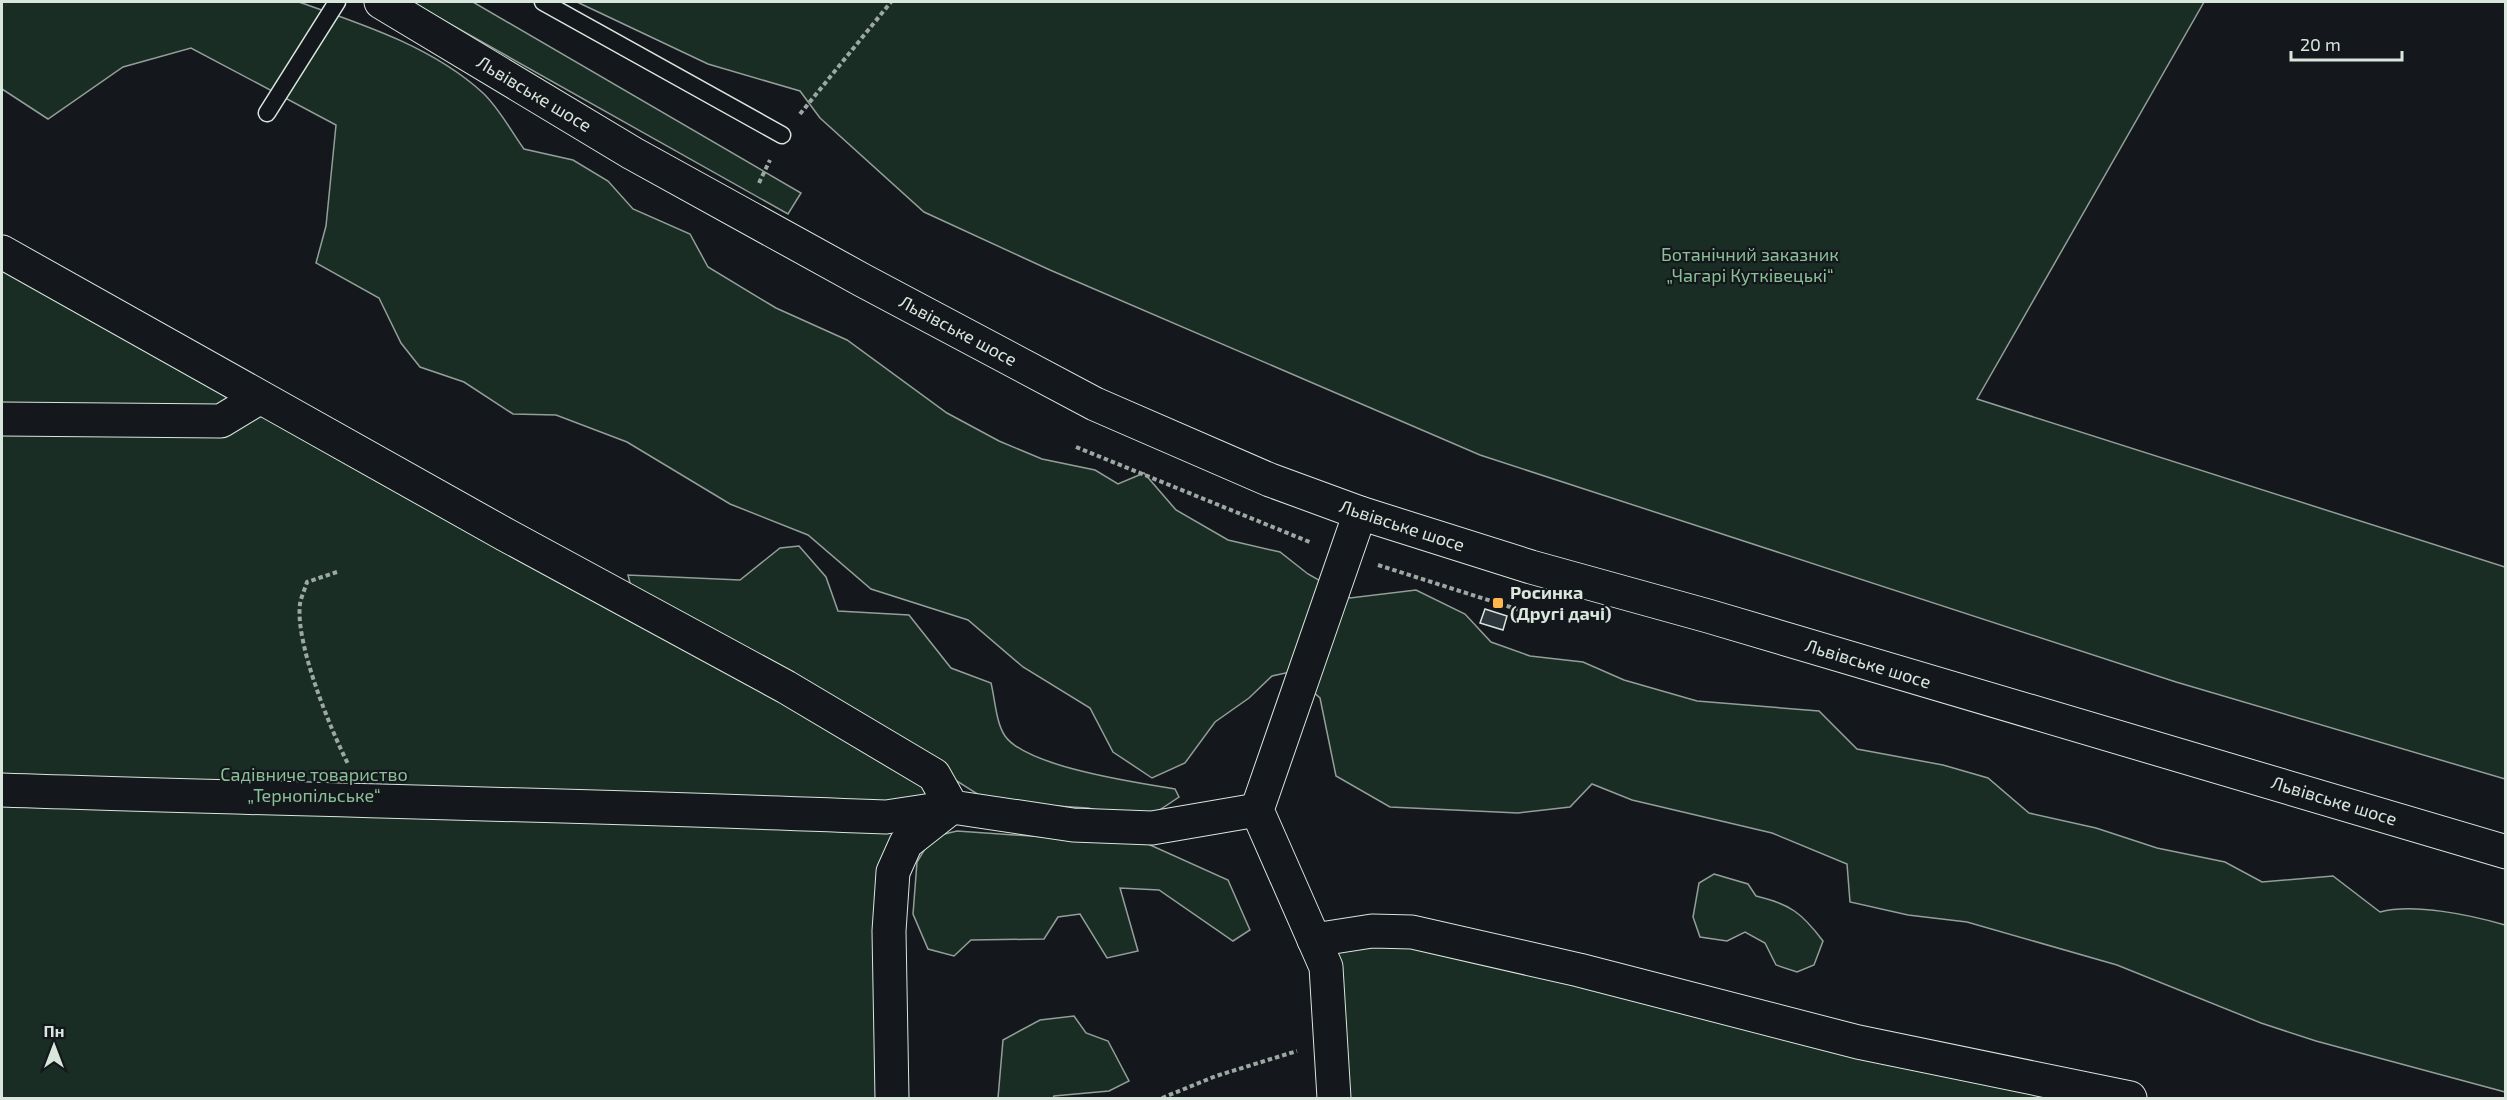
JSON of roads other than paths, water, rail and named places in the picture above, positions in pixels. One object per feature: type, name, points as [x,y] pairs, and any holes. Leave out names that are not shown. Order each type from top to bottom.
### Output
[{"type":"main road","name":"Львівське шосе","points":[[381,2],[632,153],[862,280],[1095,404],[1270,480],[1360,513],[1531,567],[1708,616],[2505,852]]},
{"type":"main road","points":[[2,252],[259,398],[786,687],[934,775],[952,807]]},
{"type":"main road","points":[[2,419],[221,421],[259,398]]},
{"type":"main road","points":[[1335,1098],[1326,967],[1257,810],[1360,513]]},
{"type":"main road","points":[[2,790],[366,803],[469,802],[886,817],[952,807],[1073,825],[1152,828],[1257,810]]},
{"type":"main road","points":[[892,1098],[889,931],[893,872],[906,843],[952,807]]},
{"type":"main road","points":[[1314,940],[1372,931],[1412,932],[1579,970],[1858,1042],[2130,1098]]},
{"type":"lane","points":[[267,113],[337,2]]},
{"type":"lane","points":[[543,2],[782,135]]},
{"type":"place","name":"Росинка (Другі дачі)","points":[[1498,603]]},
{"type":"park label","name":"Ботанічний заказник „Чагарі Кутківецькі“","points":[[1750,265]]},
{"type":"park label","name":"Садівниче товариство „Тернопільське“","points":[[314,785]]}]
